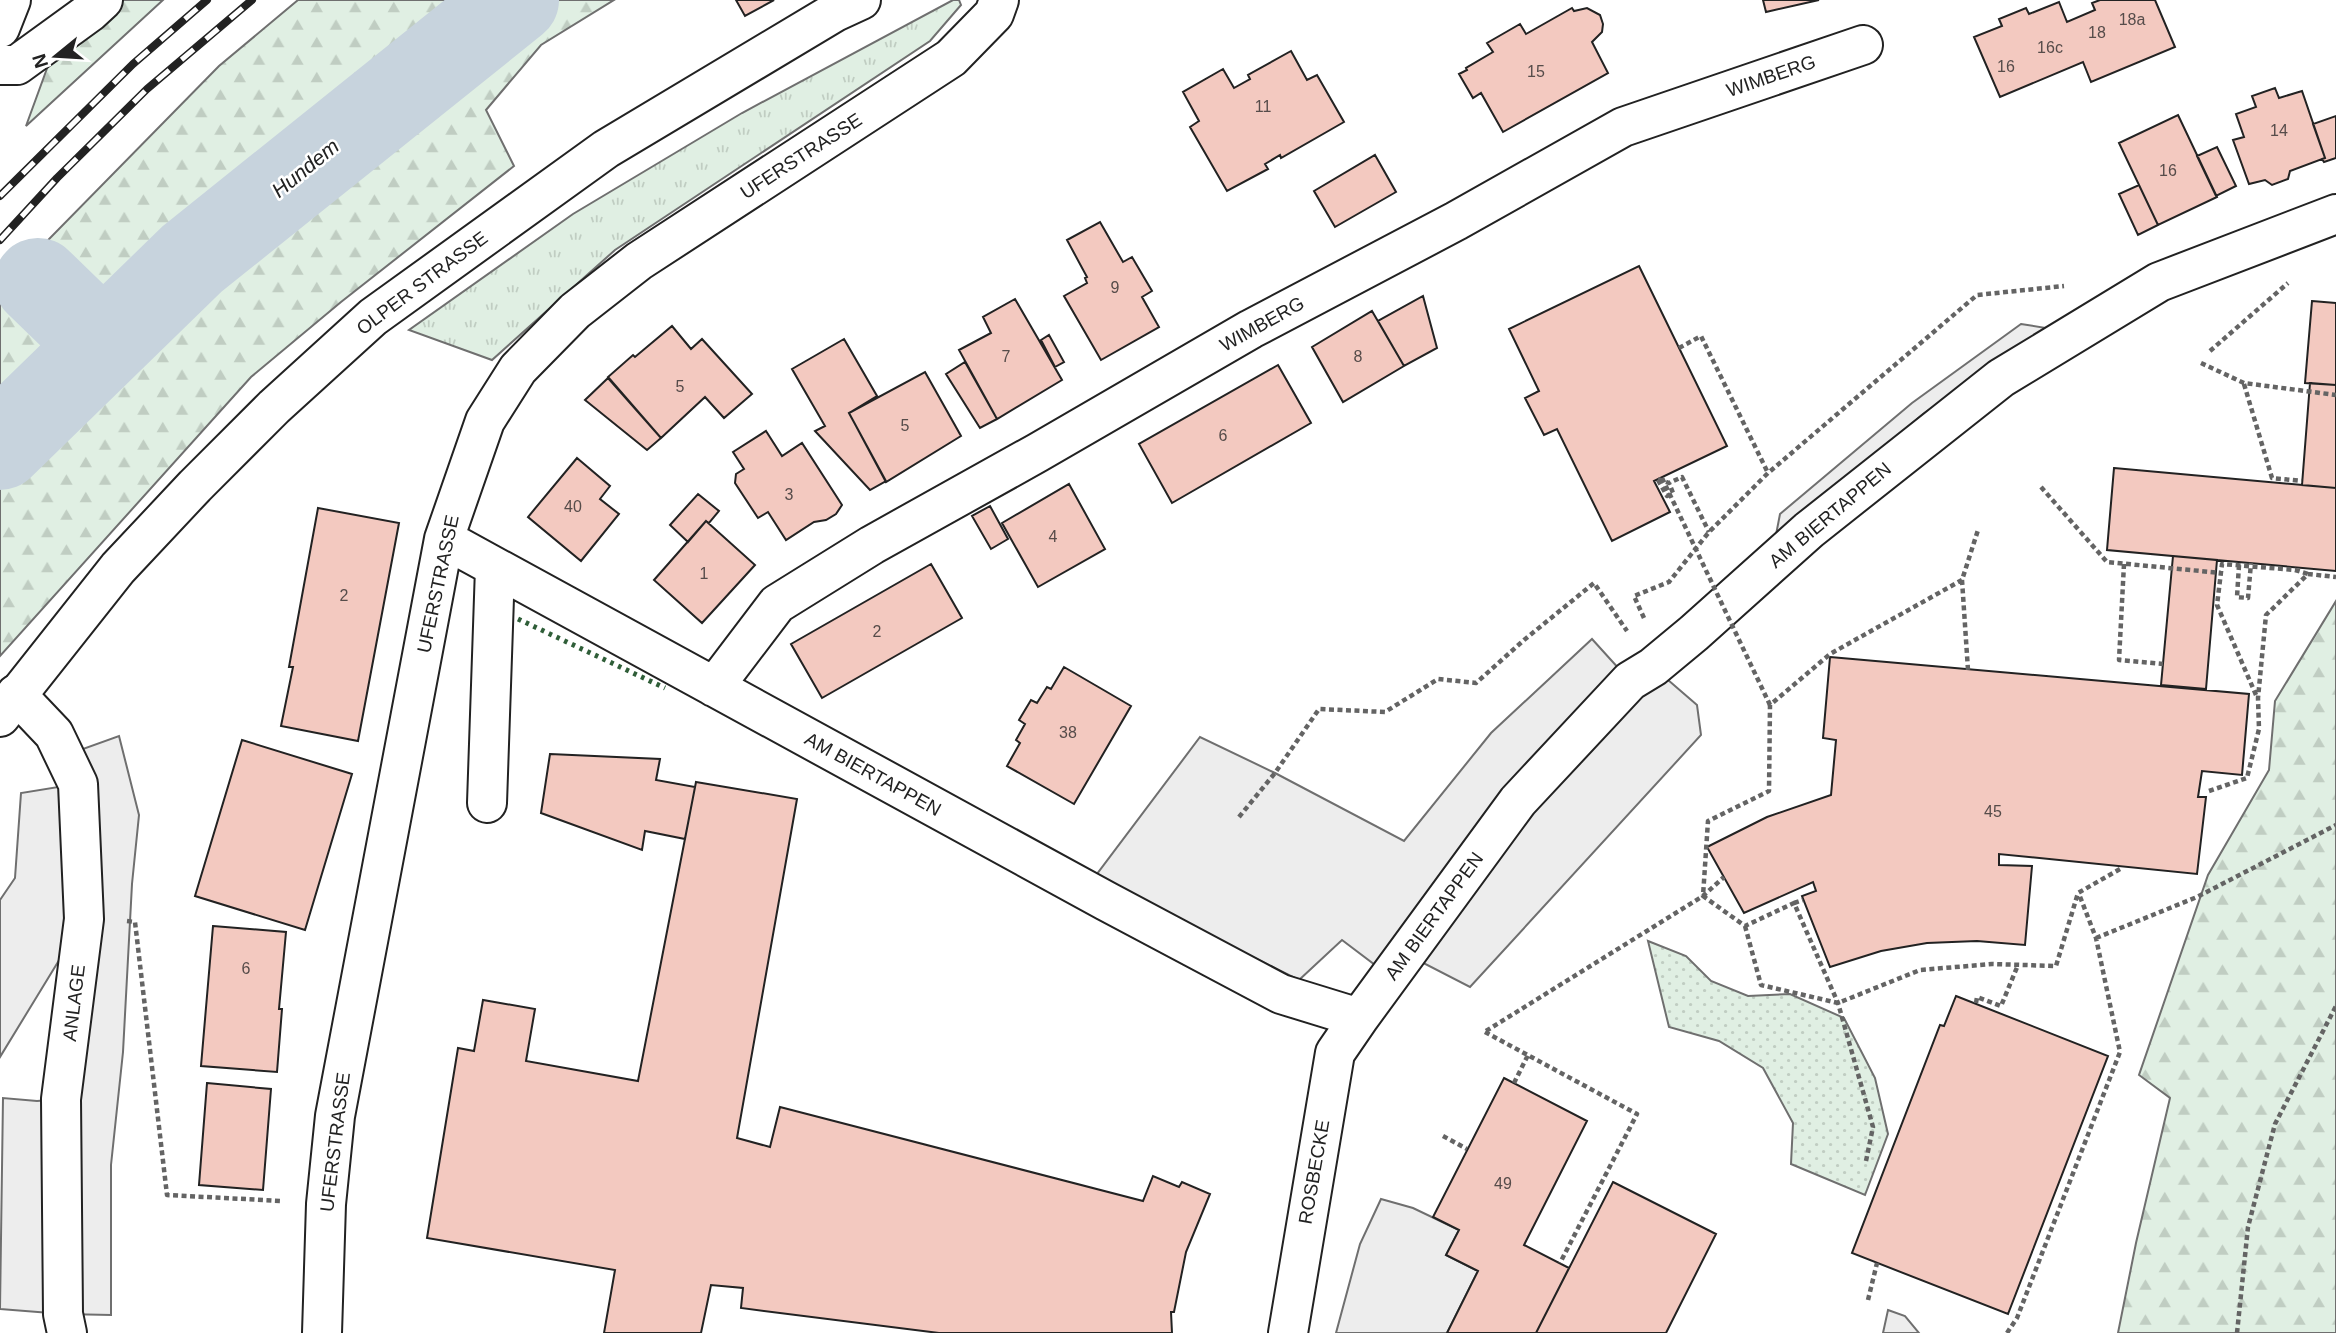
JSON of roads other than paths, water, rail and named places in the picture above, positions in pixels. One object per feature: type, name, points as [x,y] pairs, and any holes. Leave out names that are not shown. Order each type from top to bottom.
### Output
[{"type":"street","points":[[0,28],[11,0]]},
{"type":"street","points":[[0,65],[16,65],[103,0]]},
{"type":"street","name":"OLPER STRASSE","points":[[8,705],[118,568],[195,486],[274,407],[373,317],[606,149],[835,12],[861,0]]},
{"type":"street","name":"UFERSTRASSE","points":[[323,1333],[326,1204],[335,1116],[444,539],[485,421],[518,369],[575,311],[639,261],[951,58],[994,14],[999,0]]},
{"type":"street","name":"WIMBERG","points":[[715,687],[777,604],[872,545],[1251,329],[1456,221],[1623,127],[1863,45]]},
{"type":"street","name":"AM BIERTAPPEN","points":[[444,539],[1106,901],[1281,993],[1359,1018],[1518,801],[1630,681],[1653,667],[1694,633],[1809,530],[2001,377],[2159,282],[2336,214]]},
{"type":"street","points":[[487,803],[495,568]]},
{"type":"street","name":"ANLAGE","points":[[8,705],[54,734],[78,784],[84,919],[61,1099],[64,1314],[67,1333]]},
{"type":"street","name":"ROSBECKE","points":[[1288,1333],[1335,1053],[1359,1018]]},
{"type":"waterway","name":"Hundem","points":[[0,446],[192,259],[515,0]]},
{"type":"waterway","name":"Hundem","points":[[38,282],[103,345]]},
{"type":"railway","points":[[0,196],[133,64],[207,0]]},
{"type":"railway","points":[[0,240],[57,178],[147,89],[252,0]]}]
